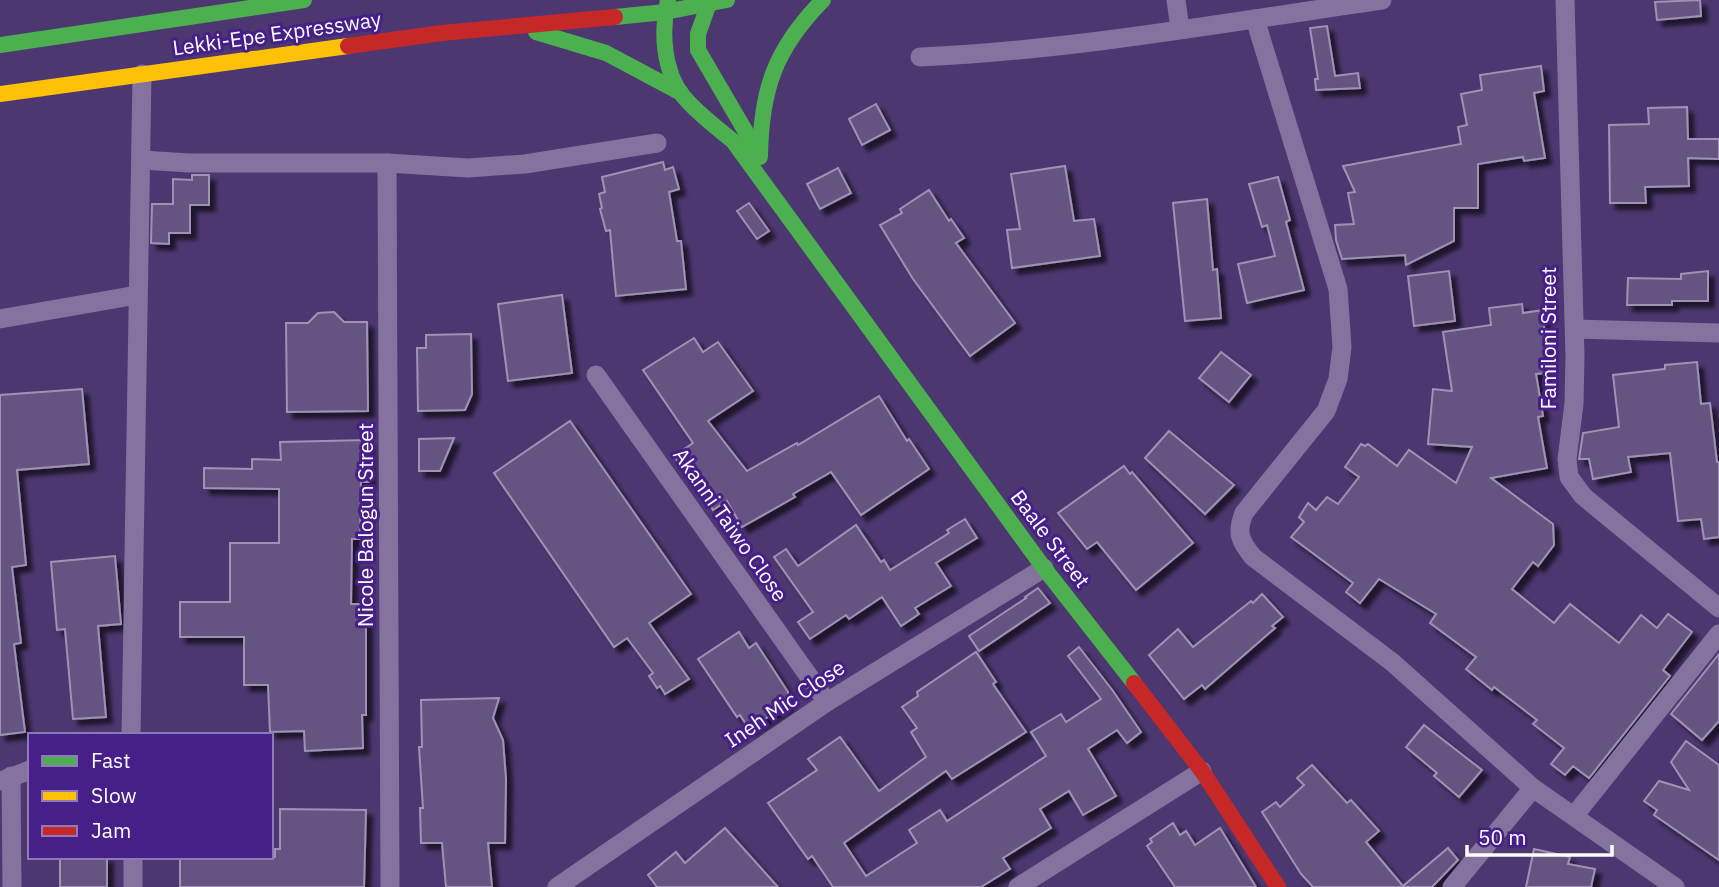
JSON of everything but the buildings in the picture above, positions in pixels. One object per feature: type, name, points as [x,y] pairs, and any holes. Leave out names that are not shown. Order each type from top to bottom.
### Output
[{"type":"main road","name":"Lekki-Epe Expressway","points":[[0,45],[278,1],[304,0]]},
{"type":"main road","points":[[681,93],[669,65],[666,6],[685,0]]},
{"type":"main road","name":"Lekki-Epe Expressway","points":[[0,94],[442,33],[727,0]]},
{"type":"main road","points":[[760,157],[760,123],[765,91],[774,66],[788,39],[823,0]]},
{"type":"main road","points":[[709,2],[698,34],[698,50],[760,157],[787,218]]},
{"type":"main road","points":[[319,50],[353,33],[532,9]]},
{"type":"main road","points":[[442,33],[523,28],[606,53],[681,93],[733,141],[787,218]]},
{"type":"main road","name":"Baale Street","points":[[787,218],[1044,568],[1202,771],[1278,887]]},
{"type":"street","points":[[1176,0],[1180,29]]},
{"type":"street","points":[[920,57],[988,54],[1382,0]]},
{"type":"street","name":"Familoni Street","points":[[1565,0],[1575,330],[1574,404],[1567,458],[1569,477],[1583,496],[1719,608]]},
{"type":"street","points":[[1255,19],[1338,289],[1342,347],[1338,379],[1326,411],[1244,513],[1238,528],[1241,542],[1254,557],[1392,662],[1533,788],[1675,887]]},
{"type":"street","points":[[131,733],[142,74]]},
{"type":"street","points":[[141,160],[190,163],[387,163],[468,168],[525,164],[657,143]]},
{"type":"street","name":"Nicole Balogun Street","points":[[387,163],[390,887]]},
{"type":"street","points":[[0,319],[138,295]]},
{"type":"street","points":[[1575,330],[1719,333]]},
{"type":"street","name":"Akanni Taiwo Close","points":[[596,374],[827,702]]},
{"type":"street","name":"Ineh Mic Close","points":[[557,887],[827,702],[1044,568]]},
{"type":"street","points":[[1574,816],[1719,634]]},
{"type":"street","points":[[12,887],[5,778],[28,771]]},
{"type":"street","points":[[1018,887],[1202,771]]},
{"type":"street","points":[[1452,887],[1533,788]]},
{"type":"street","points":[[133,859],[134,887]]},
{"type":"traffic: fast","points":[[0,45],[304,0]]},
{"type":"traffic: fast","points":[[668,0],[665,50],[676,86],[700,114],[733,141],[1044,568],[1134,683]]},
{"type":"traffic: fast","points":[[710,0],[698,34],[698,50],[757,151]]},
{"type":"traffic: fast","points":[[615,17],[665,12],[727,0]]},
{"type":"traffic: fast","points":[[760,157],[764,111],[774,71],[793,36],[823,0]]},
{"type":"traffic: fast","points":[[536,32],[606,53],[681,93]]},
{"type":"traffic: slow","points":[[0,94],[348,46]]},
{"type":"traffic: jam","points":[[348,46],[442,33],[615,17]]},
{"type":"traffic: jam","points":[[1134,683],[1202,771],[1278,887]]}]
